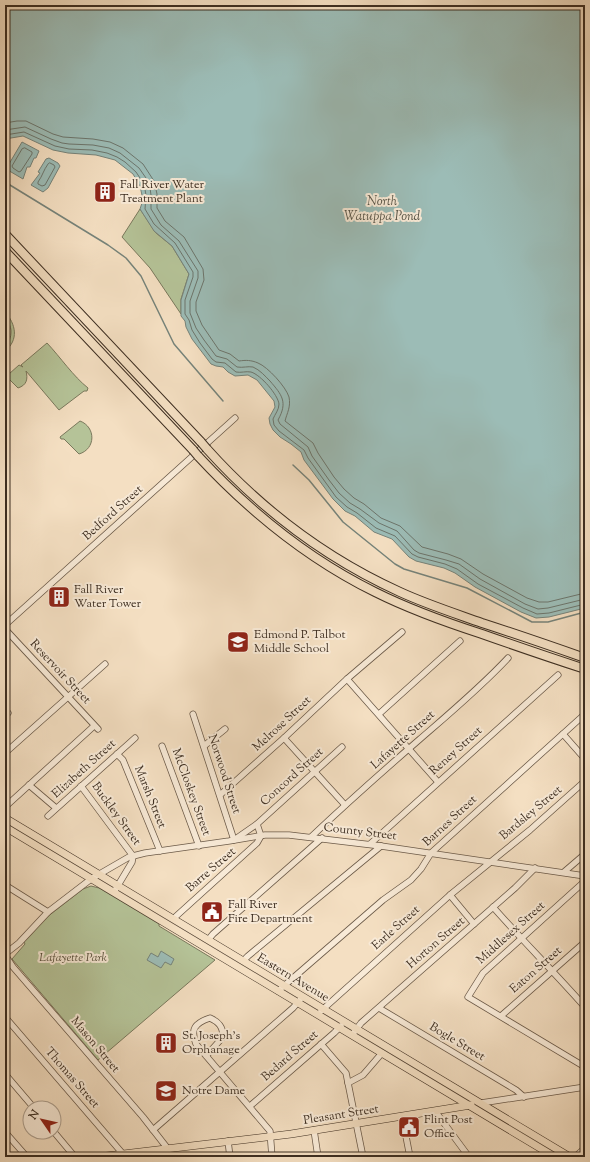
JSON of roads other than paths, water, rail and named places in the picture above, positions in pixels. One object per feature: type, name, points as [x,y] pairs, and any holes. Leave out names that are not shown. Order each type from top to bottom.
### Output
[{"type":"highway","points":[[5,234],[244,487],[278,517],[320,548],[366,575],[427,603],[585,658]]},
{"type":"highway","points":[[5,251],[238,497],[266,522],[309,554],[354,581],[423,613],[585,669]]},
{"type":"main road","name":"Eastern Avenue","points":[[5,818],[98,874],[116,889],[278,991],[300,1000],[481,1103],[570,1157]]},
{"type":"main road","name":"Eastern Avenue","points":[[5,827],[90,879],[116,889],[208,940],[284,986],[300,1000]]},
{"type":"main road","name":"Eastern Avenue","points":[[354,1032],[382,1053],[555,1157]]},
{"type":"main road","name":"Pleasant Street","points":[[98,1157],[314,1130],[481,1103]]},
{"type":"street","name":"Bedford Street","points":[[5,625],[235,418]]},
{"type":"street","name":"Reservoir Street","points":[[5,629],[96,728],[29,785]]},
{"type":"street","name":"Melrose Street","points":[[220,795],[347,679],[402,632]]},
{"type":"street","points":[[379,714],[460,641]]},
{"type":"street","name":"Lafayette Street","points":[[310,837],[469,696],[508,658]]},
{"type":"street","points":[[5,753],[67,696],[105,664]]},
{"type":"street","name":"Reney Street","points":[[370,844],[558,675]]},
{"type":"street","points":[[347,679],[438,782]]},
{"type":"street","name":"Norwood Street","points":[[193,714],[234,840]]},
{"type":"street","name":"Barnes Street","points":[[278,991],[383,900],[411,880],[421,869],[430,853],[585,714]]},
{"type":"street","points":[[204,746],[225,730]]},
{"type":"street","points":[[563,734],[585,759]]},
{"type":"street","name":"Elizabeth Street","points":[[48,816],[135,738]]},
{"type":"street","points":[[284,738],[345,805]]},
{"type":"street","name":"McCloskey Street","points":[[162,746],[199,846]]},
{"type":"street","name":"Concord Street","points":[[234,840],[257,824],[342,747]]},
{"type":"street","name":"Marsh Street","points":[[117,754],[123,760],[160,851]]},
{"type":"street","name":"Bardsley Street","points":[[491,861],[530,830],[585,781]]},
{"type":"street","points":[[5,807],[29,785],[56,808]]},
{"type":"street","name":"Buckley Street","points":[[81,786],[133,856]]},
{"type":"street","points":[[257,824],[262,836]]},
{"type":"street","name":"County Street","points":[[5,955],[17,946],[48,912],[90,879],[133,856],[262,836],[283,834],[322,838],[491,861],[585,876]]},
{"type":"street","name":"Barre Street","points":[[172,919],[256,845],[262,836]]},
{"type":"street","points":[[208,940],[322,838]]},
{"type":"street","points":[[243,961],[254,950],[382,846]]},
{"type":"street","points":[[564,872],[585,854]]},
{"type":"street","points":[[116,889],[132,862],[133,856]]},
{"type":"street","name":"Earle Street","points":[[321,1012],[450,895],[491,861]]},
{"type":"street","name":"Horton Street","points":[[354,1032],[379,1008],[515,888],[535,868]]},
{"type":"street","name":"Middlesex Street","points":[[501,1016],[468,997],[483,973],[585,881]]},
{"type":"street","points":[[5,885],[48,912]]},
{"type":"street","points":[[450,895],[474,924]]},
{"type":"street","points":[[493,907],[521,939],[553,970],[585,1007]]},
{"type":"street","name":"Eaton Street","points":[[501,1016],[585,942]]},
{"type":"street","name":"Mason Street","points":[[5,955],[13,967],[168,1149]]},
{"type":"street","points":[[153,1130],[300,1000]]},
{"type":"street","name":"Bogle Street","points":[[379,1008],[516,1090],[524,1097]]},
{"type":"street","points":[[501,1016],[585,1067]]},
{"type":"street","name":"Thomas Street","points":[[5,1017],[123,1154]]},
{"type":"street","points":[[206,1056],[223,1038],[221,1025],[210,1018],[201,1021],[195,1028],[193,1037],[196,1044],[206,1056],[220,1071],[250,1106],[270,1131],[272,1157]]},
{"type":"street","name":"Bedard Street","points":[[250,1106],[342,1025]]},
{"type":"street","points":[[321,1044],[346,1073],[363,1157]]},
{"type":"street","points":[[348,1083],[362,1075],[382,1053]]},
{"type":"street","points":[[5,1074],[27,1100]]},
{"type":"street","name":"Pleasant Street","points":[[481,1103],[585,1087]]},
{"type":"street","points":[[435,1111],[469,1157]]},
{"type":"street","points":[[402,1116],[410,1157]]},
{"type":"street","points":[[314,1130],[318,1157]]},
{"type":"street","points":[[5,1132],[27,1157]]},
{"type":"street","points":[[61,1140],[75,1157]]},
{"type":"street","points":[[228,1141],[230,1157]]},
{"type":"street","points":[[575,1157],[585,1148]]},
{"type":"street","points":[[152,1150],[156,1157]]},
{"type":"water","name":"North Watuppa Pond","points":[[5,5],[585,5],[585,608],[549,617],[536,618],[521,612],[475,587],[455,573],[444,568],[416,561],[409,557],[392,539],[374,532],[355,516],[345,511],[333,499],[304,460],[301,452],[273,430],[269,418],[275,407],[274,401],[257,380],[248,375],[235,376],[223,367],[211,364],[192,339],[186,327],[185,321],[181,316],[181,300],[189,274],[172,246],[154,231],[140,209],[143,200],[140,186],[133,174],[115,160],[96,155],[68,153],[53,150],[23,136],[5,139]]},
{"type":"water","points":[[22,142],[39,151],[30,167],[27,167],[23,179],[6,169]]},
{"type":"water","points":[[49,158],[58,163],[60,166],[48,188],[43,192],[31,185],[40,173],[38,172],[46,159]]},
{"type":"water","points":[[161,951],[174,959],[171,965],[165,962],[161,968],[147,960],[151,953],[158,957]]},
{"type":"waterway","points":[[5,182],[108,245],[126,258],[141,276],[174,344],[223,401]]},
{"type":"waterway","points":[[293,465],[309,480],[343,522],[395,564],[404,569],[467,588],[532,622],[548,622],[585,612]]},
{"type":"place","name":"Fall River Water Treatment Plant","points":[[105,192]]},
{"type":"place","name":"Fall River Water Tower","points":[[59,597]]},
{"type":"place","name":"Edmond P. Talbot Middle School","points":[[238,642]]},
{"type":"place","name":"Fall River Fire Department","points":[[212,912]]},
{"type":"place","name":"St. Joseph's Orphanage","points":[[166,1043]]},
{"type":"place","name":"Notre Dame","points":[[166,1091]]},
{"type":"place","name":"Flint Post Office","points":[[409,1127]]},
{"type":"park label","name":"Lafayette Park","points":[[73,958]]}]
